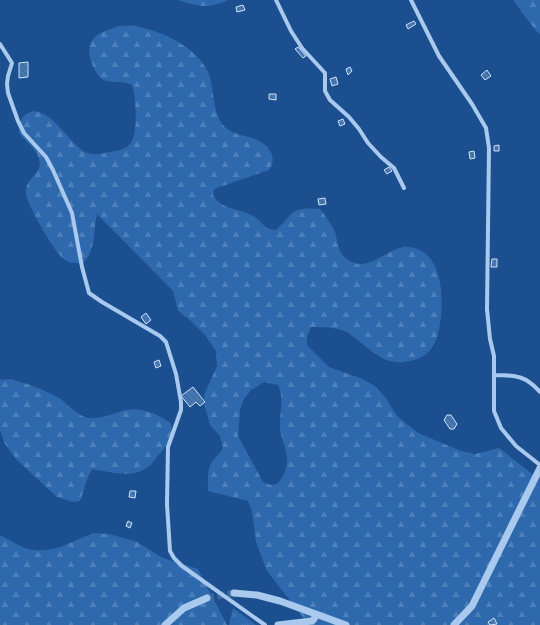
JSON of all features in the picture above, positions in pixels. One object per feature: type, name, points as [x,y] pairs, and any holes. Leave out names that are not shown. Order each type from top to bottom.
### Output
[{"type":"street","points":[[276,0],[291,31],[302,48],[325,73],[324,91],[330,100],[349,117],[368,143],[394,168],[404,188]]},
{"type":"street","points":[[411,0],[439,56],[472,104],[486,128],[489,148],[487,309],[490,339],[494,356],[494,411],[501,428],[516,446],[540,466],[472,606],[454,625]]},
{"type":"street","points":[[0,44],[12,63],[7,84],[8,93],[18,120],[24,132],[46,158],[56,176],[72,213],[88,293],[160,336],[166,342],[180,392],[181,410],[168,447],[167,504],[170,551],[174,558],[182,566],[265,625]]},
{"type":"street","points":[[494,375],[526,379],[540,392]]},
{"type":"street","points":[[234,593],[257,595],[346,625]]},
{"type":"street","points":[[165,625],[184,608],[207,598]]},
{"type":"street","points":[[278,625],[312,621],[316,614]]},
{"type":"green space","points":[[178,0],[228,0],[215,5],[203,6]]},
{"type":"green space","points":[[513,0],[540,0],[540,34],[536,31]]},
{"type":"green space","points":[[119,26],[145,28],[179,42],[189,50],[205,67],[210,77],[215,108],[222,124],[233,132],[261,142],[267,146],[271,153],[273,162],[269,170],[214,189],[213,195],[216,200],[226,206],[248,213],[268,228],[276,230],[294,212],[298,210],[320,209],[335,232],[341,253],[352,262],[359,264],[372,262],[397,249],[407,247],[417,249],[426,255],[433,263],[441,286],[441,312],[436,341],[430,351],[426,354],[410,361],[389,361],[383,359],[348,333],[338,329],[329,328],[311,327],[307,336],[307,345],[329,367],[363,379],[376,387],[386,398],[397,416],[418,433],[461,451],[475,454],[499,448],[535,476],[540,477],[540,625],[309,625],[267,571],[256,542],[252,511],[248,501],[208,491],[210,466],[212,461],[223,448],[220,436],[210,425],[205,407],[204,395],[217,366],[216,351],[205,335],[178,311],[173,291],[97,214],[93,245],[89,256],[84,262],[79,264],[69,262],[65,260],[55,249],[42,229],[26,194],[26,188],[37,172],[40,164],[36,151],[19,133],[20,121],[28,113],[35,111],[43,113],[58,125],[79,148],[91,154],[120,150],[127,147],[132,140],[136,116],[135,98],[132,85],[124,82],[110,82],[102,79],[92,64],[89,48],[91,42],[99,34]],"holes":[[[264,382],[278,385],[281,396],[280,428],[286,453],[287,465],[281,480],[277,484],[271,485],[263,482],[238,436],[240,410],[244,399],[251,390]]]},
{"type":"green space","points":[[11,379],[35,387],[59,398],[77,413],[89,418],[101,417],[133,409],[153,413],[171,423],[172,433],[170,440],[153,462],[145,469],[139,472],[126,474],[93,469],[87,479],[80,501],[74,502],[57,497],[17,460],[5,444],[0,430],[0,380]]},
{"type":"green space","points":[[93,533],[109,534],[137,542],[163,558],[198,569],[227,625],[0,625],[0,535],[24,548],[45,550],[62,546]]},
{"type":"green space","points":[[233,608],[256,625],[229,625]]},
{"type":"building","points":[[243,5],[245,10],[237,12],[236,7]]},
{"type":"building","points":[[414,21],[416,24],[408,29],[406,25]]},
{"type":"building","points":[[298,47],[306,56],[303,58],[295,49]]},
{"type":"building","points":[[28,62],[28,77],[19,78],[19,63]]},
{"type":"building","points":[[350,67],[352,71],[348,75],[346,69]]},
{"type":"building","points":[[487,70],[491,76],[485,80],[481,75]]},
{"type":"building","points":[[336,77],[338,84],[332,86],[330,79]]},
{"type":"building","points":[[269,94],[276,94],[276,100],[269,99]]},
{"type":"building","points":[[343,119],[345,124],[340,126],[338,121]]},
{"type":"building","points":[[499,145],[499,151],[494,151],[494,146]]},
{"type":"building","points":[[474,151],[475,158],[470,159],[469,152]]},
{"type":"building","points":[[389,167],[392,171],[387,174],[384,170]]},
{"type":"building","points":[[325,198],[326,204],[319,205],[318,199]]},
{"type":"building","points":[[492,259],[497,259],[497,267],[491,267]]},
{"type":"building","points":[[146,313],[151,320],[146,324],[141,317]]},
{"type":"building","points":[[159,360],[161,366],[156,368],[154,362]]},
{"type":"building","points":[[193,387],[205,402],[200,406],[196,402],[190,407],[181,396]]},
{"type":"building","points":[[447,415],[451,415],[457,424],[454,429],[450,429],[444,420]]},
{"type":"building","points":[[130,491],[136,491],[135,498],[129,497]]},
{"type":"building","points":[[128,521],[132,523],[130,528],[126,526]]},
{"type":"building","points":[[494,618],[497,624],[490,625],[488,622]]},
{"type":"tunnel","points":[[207,598],[234,593]]}]
